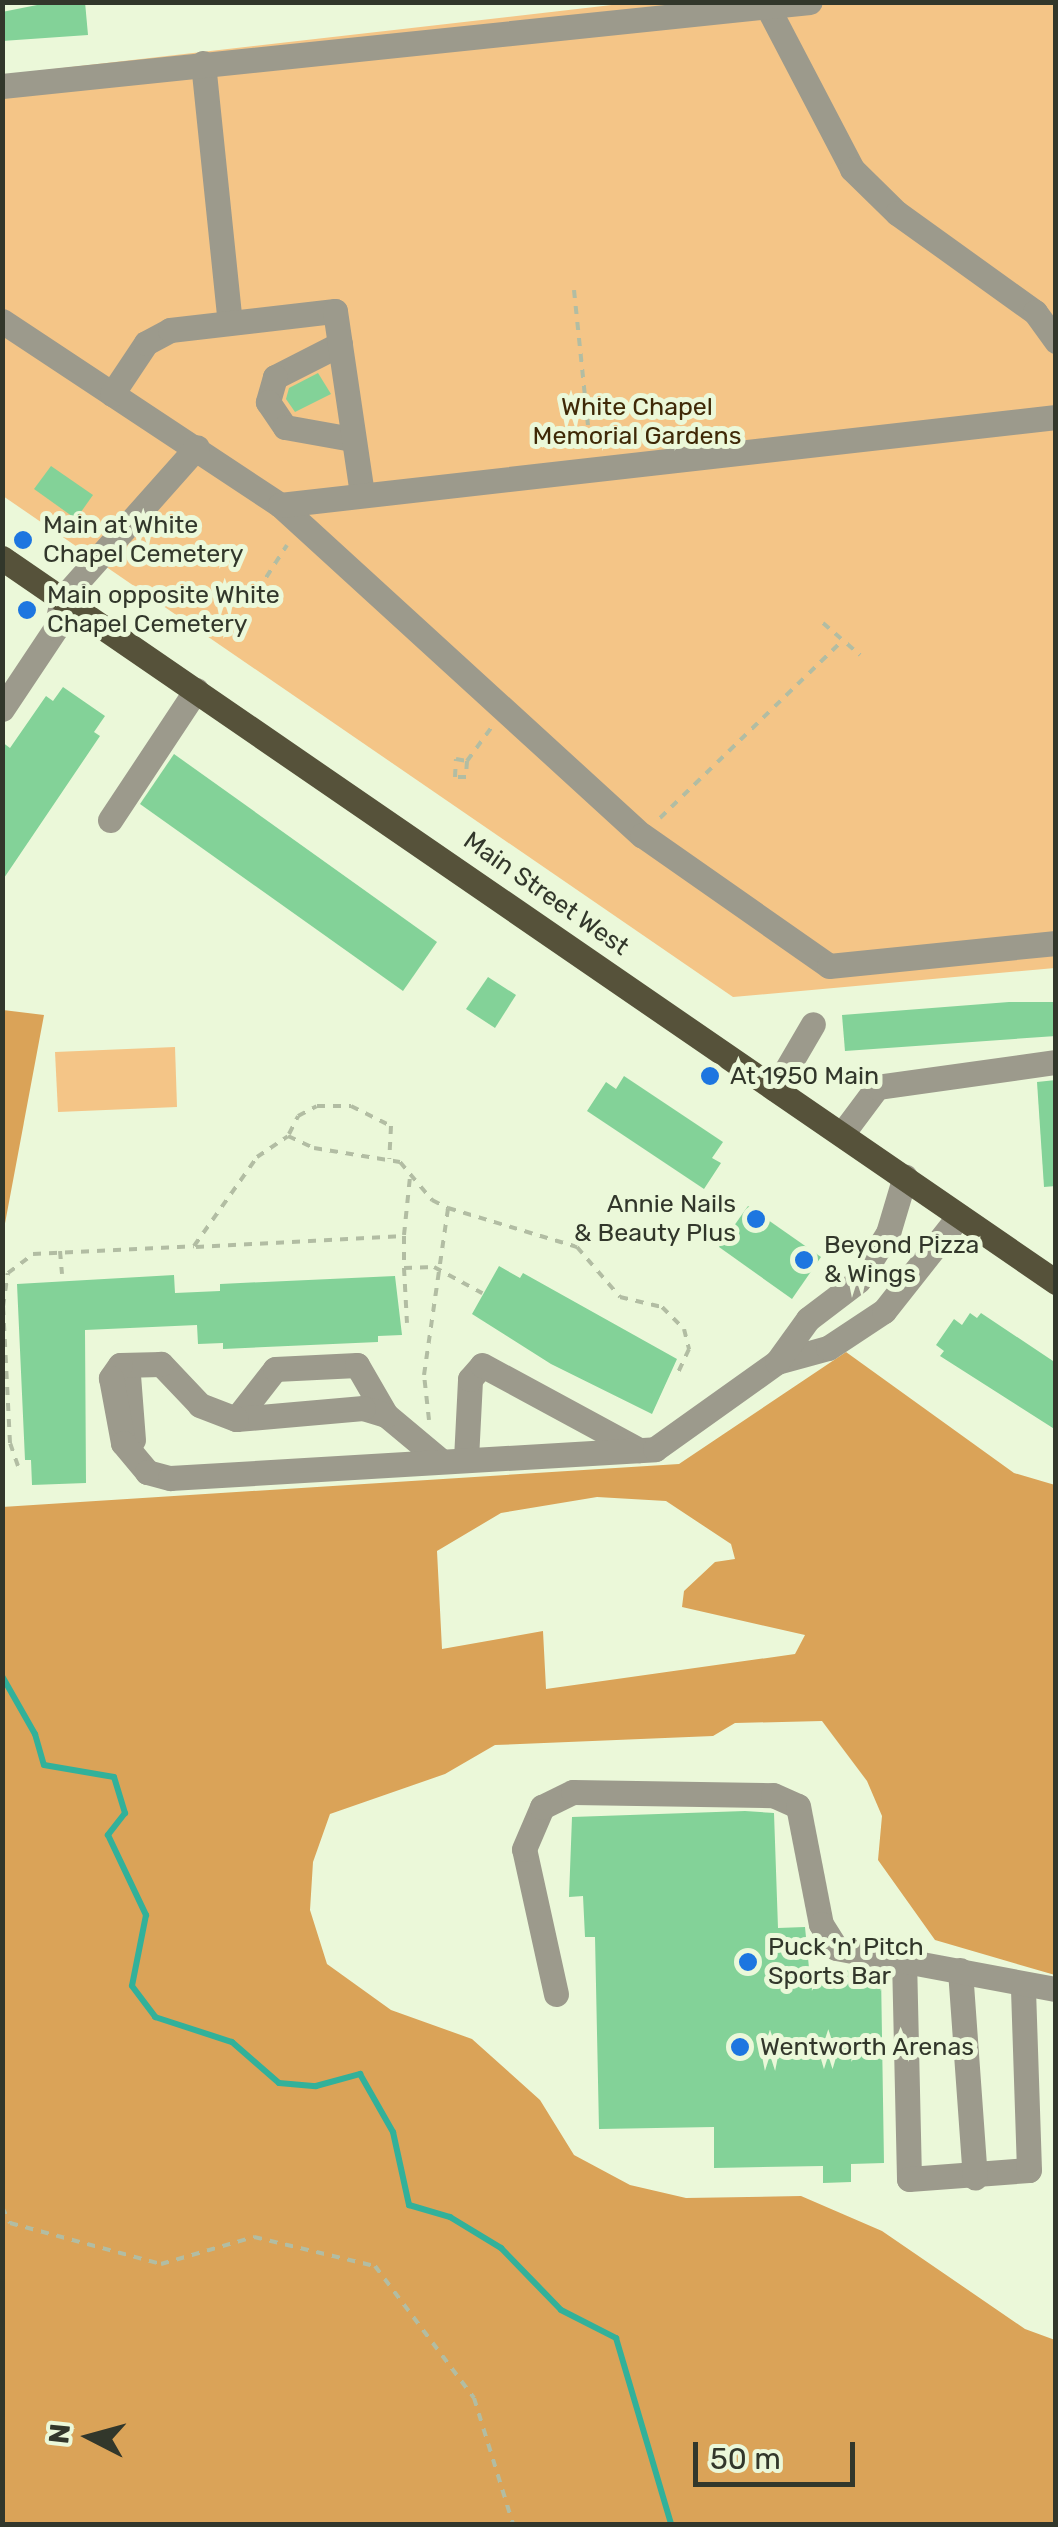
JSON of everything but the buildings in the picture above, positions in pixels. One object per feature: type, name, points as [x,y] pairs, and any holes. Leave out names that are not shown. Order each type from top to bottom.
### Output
[{"type":"main road","name":"Main Street West","points":[[2,558],[1056,1282]]},
{"type":"lane","points":[[2,86],[810,2]]},
{"type":"lane","points":[[768,8],[852,169],[897,213],[1035,312],[1056,342]]},
{"type":"lane","points":[[203,63],[230,323]]},
{"type":"lane","points":[[112,394],[154,338],[179,328],[335,311],[362,494]]},
{"type":"lane","points":[[2,321],[280,505],[501,713],[642,835],[829,966],[1056,943]]},
{"type":"lane","points":[[340,344],[275,377],[268,402],[290,429],[352,438]]},
{"type":"lane","points":[[280,505],[1056,417]]},
{"type":"lane","points":[[2,709],[56,628],[62,598],[196,447]]},
{"type":"lane","points":[[110,820],[196,690]]},
{"type":"lane","points":[[776,1089],[813,1024]]},
{"type":"lane","points":[[842,1134],[876,1087],[1056,1062]]},
{"type":"lane","points":[[386,1415],[363,1408],[236,1419],[200,1405],[161,1364],[120,1365],[111,1378],[112,1408],[135,1462],[170,1478],[655,1449],[777,1362],[808,1319],[858,1281],[888,1234],[905,1176]]},
{"type":"lane","points":[[777,1362],[828,1348],[884,1311],[959,1216]]},
{"type":"lane","points":[[236,1419],[274,1369],[357,1365],[386,1415],[440,1460]]},
{"type":"lane","points":[[466,1459],[470,1380],[482,1365],[639,1450]]},
{"type":"lane","points":[[128,1375],[135,1462]]},
{"type":"lane","points":[[489,1384],[536,1405],[558,1406]]},
{"type":"lane","points":[[556,1994],[524,1849],[542,1807],[573,1792],[772,1794],[798,1806],[821,1924],[836,1948],[1056,1990]]},
{"type":"lane","points":[[904,1958],[909,2179],[1030,2170],[1025,1987]]},
{"type":"lane","points":[[960,1970],[974,2176]]},
{"type":"path","points":[[574,290],[592,469]]},
{"type":"path","points":[[249,604],[300,525]]},
{"type":"path","points":[[823,623],[860,655]]},
{"type":"path","points":[[642,835],[843,640]]},
{"type":"path","points":[[467,761],[501,713]]},
{"type":"path","points":[[194,1246],[257,1157],[288,1136],[298,1116],[317,1106],[350,1106],[391,1126],[389,1159]]},
{"type":"path","points":[[288,1136],[314,1148],[389,1159],[448,1208],[561,1239],[588,1254],[620,1296],[662,1307],[689,1340],[676,1377]]},
{"type":"path","points":[[408,1324],[404,1185],[410,1177]]},
{"type":"path","points":[[440,1460],[424,1375],[448,1208]]},
{"type":"path","points":[[18,1466],[10,1443],[3,1286],[18,1261],[60,1251],[404,1236]]},
{"type":"path","points":[[60,1251],[62,1274]]},
{"type":"path","points":[[404,1268],[439,1270],[482,1293]]},
{"type":"path","points":[[2,2207],[10,2222],[161,2264],[254,2236],[375,2266],[474,2398],[512,2524]]},
{"type":"green space","name":"White Chapel Memorial Gardens","points":[[629,3],[1055,3],[1055,968],[733,997],[3,496],[2,75]]},
{"type":"green space","points":[[175,1047],[177,1107],[58,1112],[55,1052]]},
{"type":"shaded area","points":[[2,1010],[44,1015],[3,1234]]},
{"type":"shaded area","points":[[846,1352],[1014,1473],[1055,1485],[1055,1975],[935,1940],[878,1860],[882,1816],[867,1781],[822,1721],[735,1723],[713,1736],[495,1745],[445,1774],[330,1814],[313,1862],[310,1910],[327,1964],[391,2010],[472,2039],[540,2100],[574,2155],[630,2185],[686,2198],[801,2196],[882,2231],[1025,2329],[1055,2340],[1055,2524],[3,2524],[2,1507],[679,1464]],"holes":[[[597,1497],[666,1501],[731,1544],[735,1559],[715,1562],[684,1591],[682,1607],[805,1635],[795,1654],[546,1689],[543,1631],[442,1649],[437,1551],[501,1513]]]},
{"type":"waterway","points":[[2,1676],[35,1734],[44,1765],[114,1777],[125,1813],[108,1835],[146,1915],[132,1986],[155,2017],[232,2042],[279,2083],[316,2086],[360,2074],[393,2132],[409,2205],[450,2217],[501,2248],[561,2310],[616,2338],[671,2524]]},
{"type":"place","name":"Main at White Chapel Cemetery","points":[[23,540]]},
{"type":"place","name":"Main opposite White Chapel Cemetery","points":[[27,610]]},
{"type":"place","name":"At 1950 Main","points":[[710,1076]]},
{"type":"place","name":"Annie Nails & Beauty Plus","points":[[756,1219]]},
{"type":"place","name":"Beyond Pizza & Wings","points":[[804,1260]]},
{"type":"place","name":"Puck 'n' Pitch Sports Bar","points":[[748,1962]]},
{"type":"place","name":"Wentworth Arenas","points":[[740,2047]]}]
